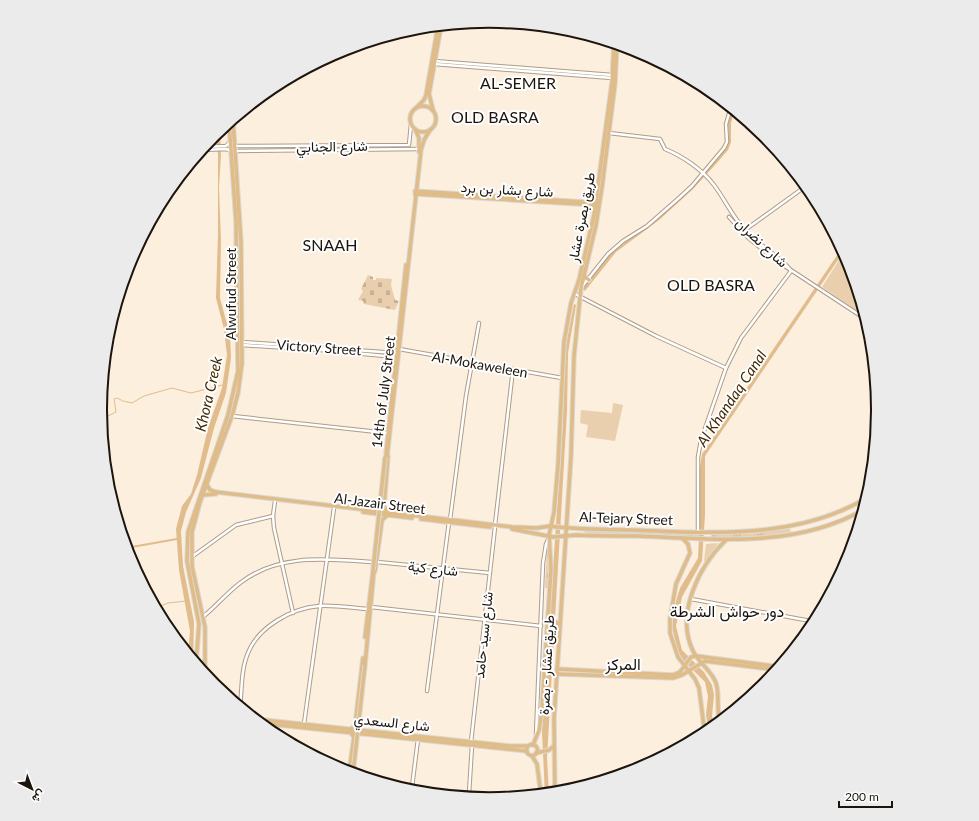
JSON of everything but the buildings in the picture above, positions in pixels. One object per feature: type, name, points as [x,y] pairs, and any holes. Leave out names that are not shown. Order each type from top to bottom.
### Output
[{"type":"main road","points":[[438,31],[426,96],[422,103],[411,113],[411,124],[415,130],[424,132],[430,130],[436,121],[429,94],[438,31]]},
{"type":"main road","points":[[598,204],[615,84],[615,49]]},
{"type":"main road","name":"طريق بصرة عشار","points":[[533,744],[539,730],[542,708],[551,569],[551,537],[562,393],[564,342],[574,294],[582,270],[598,204],[613,76],[615,49]]},
{"type":"main road","points":[[416,108],[424,106],[433,110]]},
{"type":"main road","name":"Alwufud Street","points":[[205,666],[206,640],[204,616],[191,557],[192,528],[206,485],[232,416],[240,379],[242,344],[241,242],[233,126]]},
{"type":"main road","name":"Alwufud Street","points":[[197,657],[199,640],[198,618],[187,561],[188,532],[228,415],[238,371],[236,221],[230,130]]},
{"type":"main road","name":"14th of July Street","points":[[364,657],[414,205],[419,149],[419,138],[415,130]]},
{"type":"main road","name":"14th of July Street","points":[[387,447],[387,434],[415,193],[422,144],[430,130]]},
{"type":"main road","points":[[414,205],[419,198],[425,194],[417,186]]},
{"type":"main road","name":"شارع بشار بن برد","points":[[415,193],[598,204]]},
{"type":"main road","name":"شارع بشار بن برد","points":[[425,194],[588,202],[598,204]]},
{"type":"main road","points":[[588,202],[598,194]]},
{"type":"main road","name":"طريق عشار - بصرة","points":[[556,787],[554,719],[564,527],[573,413],[573,371],[577,315],[598,204]]},
{"type":"main road","points":[[584,276],[589,280]]},
{"type":"main road","points":[[570,314],[577,315]]},
{"type":"main road","points":[[373,578],[377,562],[382,520],[388,513],[384,506],[387,447]]},
{"type":"main road","points":[[373,578],[372,562],[378,520],[375,512],[379,506],[387,447]]},
{"type":"main road","name":"Al-Jazair Street","points":[[206,485],[214,492],[275,501],[495,526],[533,532],[551,537]]},
{"type":"main road","name":"Al-Jazair Street","points":[[203,495],[212,494],[256,498],[375,512]]},
{"type":"main road","points":[[794,534],[793,525],[832,516],[861,501]]},
{"type":"main road","points":[[379,506],[382,508],[384,506]]},
{"type":"main road","name":"Al-Tejary Street","points":[[551,537],[584,536],[726,540],[763,538],[794,534],[833,524],[858,512]]},
{"type":"main road","points":[[378,520],[381,517],[382,520]]},
{"type":"main road","name":"Al-Tejary Street","points":[[552,526],[744,532],[793,525]]},
{"type":"main road","name":"Al-Jazair Street","points":[[495,526],[537,528],[552,526]]},
{"type":"main road","points":[[584,528],[582,532],[584,536]]},
{"type":"main road","points":[[682,538],[688,544],[690,553],[676,584],[670,628],[673,646],[696,680],[699,688],[705,727]]},
{"type":"main road","points":[[709,670],[700,663],[693,652],[687,621],[689,599],[712,556],[726,540]]},
{"type":"main road","points":[[547,622],[559,624]]},
{"type":"main road","points":[[199,640],[203,642],[206,640]]},
{"type":"main road","points":[[198,652],[201,650],[206,652]]},
{"type":"main road","points":[[652,676],[675,675],[680,672],[684,664],[691,657],[696,656],[774,666]]},
{"type":"main road","points":[[353,768],[364,657]]},
{"type":"main road","points":[[356,737],[350,731],[355,726],[364,657]]},
{"type":"main road","points":[[356,737],[364,732],[360,729],[360,726],[364,657]]},
{"type":"main road","points":[[712,661],[708,665],[717,687],[719,716]]},
{"type":"main road","points":[[557,674],[652,676],[673,678],[700,663],[712,661],[771,669]]},
{"type":"main road","points":[[557,669],[623,675]]},
{"type":"main road","name":"شارع السعدي","points":[[265,720],[350,731]]},
{"type":"main road","name":"شارع السعدي","points":[[270,724],[472,743],[527,751]]},
{"type":"main road","points":[[355,726],[357,729],[360,726]]},
{"type":"main road","name":"شارع السعدي","points":[[364,732],[418,739],[523,747],[528,746]]},
{"type":"main road","points":[[353,768],[356,737]]},
{"type":"main road","points":[[536,753],[533,744],[528,746],[527,751],[538,764],[540,790]]},
{"type":"main road","points":[[532,756],[542,751],[547,751],[554,746]]},
{"type":"street","points":[[434,63],[613,76]]},
{"type":"street","points":[[581,288],[589,280],[608,254],[666,210],[692,186],[724,148],[727,142],[726,124],[729,113]]},
{"type":"street","name":"شارع الجنابي","points":[[235,151],[241,148],[409,145],[411,124]]},
{"type":"street","points":[[608,133],[660,139],[664,148],[678,154],[706,176],[716,188],[730,215]]},
{"type":"street","points":[[223,148],[229,144],[231,139]]},
{"type":"street","name":"شارع الجنابي","points":[[235,146],[241,148],[419,149]]},
{"type":"street","points":[[212,148],[229,150],[232,155]]},
{"type":"street","points":[[211,149],[216,148]]},
{"type":"street","points":[[745,230],[801,189]]},
{"type":"street","name":"شارع نضران","points":[[730,215],[759,245]]},
{"type":"street","name":"شارع نضران","points":[[730,215],[745,235],[791,271],[860,315]]},
{"type":"street","points":[[698,531],[698,457],[701,440],[726,368],[741,338],[791,271]]},
{"type":"street","points":[[574,294],[654,335],[726,368]]},
{"type":"street","points":[[427,691],[471,362],[479,323]]},
{"type":"street","name":"Victory Street","points":[[242,344],[396,355]]},
{"type":"street","name":"Al-Mokaweleen","points":[[399,349],[562,378]]},
{"type":"street","name":"شارع سيد حامد","points":[[469,792],[472,743],[513,369]]},
{"type":"street","points":[[232,416],[387,434]]},
{"type":"street","points":[[275,501],[273,516],[293,614]]},
{"type":"street","points":[[304,724],[319,606],[334,508]]},
{"type":"street","points":[[191,557],[236,525],[273,516]]},
{"type":"street","points":[[536,738],[543,563],[546,544],[551,537]]},
{"type":"street","points":[[204,616],[248,577],[267,568],[283,563],[302,560],[372,562]]},
{"type":"street","name":"شارع كية","points":[[377,562],[490,573]]},
{"type":"street","points":[[689,599],[809,621]]},
{"type":"street","points":[[241,701],[245,661],[253,643],[270,625],[293,614],[319,606],[370,608],[437,614],[540,626]]},
{"type":"street","points":[[412,785],[418,739]]},
{"type":"green space","points":[[840,258],[852,288],[859,312],[822,287]]},
{"type":"green space","points":[[368,275],[373,277],[373,280],[376,280],[376,278],[392,279],[391,285],[395,300],[399,301],[395,310],[364,304],[363,301],[358,300],[363,291],[361,289]]},
{"type":"green space","points":[[613,403],[623,405],[615,441],[586,437],[588,425],[580,423],[581,410],[612,413]]},
{"type":"green space","points":[[789,528],[791,531],[790,532],[757,537],[711,538],[711,534],[748,534]]},
{"type":"green space","points":[[586,530],[699,534],[699,537],[586,534],[584,532]]},
{"type":"green space","points":[[718,543],[707,562],[704,561],[706,544]]},
{"type":"green space","points":[[547,549],[549,549],[548,588],[545,588]]},
{"type":"shaded area","points":[[731,114],[733,116],[731,124],[731,142],[728,150],[692,190],[659,220],[616,252],[585,291],[583,289],[611,253],[665,212],[681,197],[725,149],[729,137],[728,124]]},
{"type":"shaded area","name":"Khora Creek","points":[[220,139],[219,187],[221,242],[220,298],[230,335],[231,358],[226,393],[214,428],[201,478],[186,512],[181,531],[183,566],[194,622],[193,652],[189,646],[190,631],[179,570],[176,529],[182,506],[191,494],[197,475],[208,428],[222,388],[227,355],[224,329],[216,298],[218,155],[217,142]]},
{"type":"shaded area","name":"Al Khandaq Canal","points":[[838,253],[840,257],[705,456],[705,515],[702,561],[682,597],[676,626],[682,650],[704,672],[712,685],[714,695],[713,721],[708,725],[706,715],[708,696],[705,682],[684,661],[678,652],[672,627],[674,608],[680,588],[698,558],[700,467],[702,454]]},
{"type":"shaded area","points":[[574,304],[576,305],[568,353],[567,411],[547,758],[549,788],[545,789],[542,732],[563,421],[564,355]]},
{"type":"waterway","points":[[107,416],[116,412],[114,399],[117,398],[132,403],[144,396],[172,388],[191,393],[222,385]]},
{"type":"waterway","points":[[132,547],[177,539]]},
{"type":"waterway","points":[[161,606],[168,603],[186,601]]},
{"type":"district","name":"AL-SEMER","points":[[518,82]]},
{"type":"district","name":"OLD BASRA","points":[[495,116]]},
{"type":"district","name":"SNAAH","points":[[330,244]]},
{"type":"district","name":"OLD BASRA","points":[[711,284]]},
{"type":"district","name":"دور حواش الشرطة","points":[[727,610]]},
{"type":"district","name":"المركز","points":[[623,663]]}]
